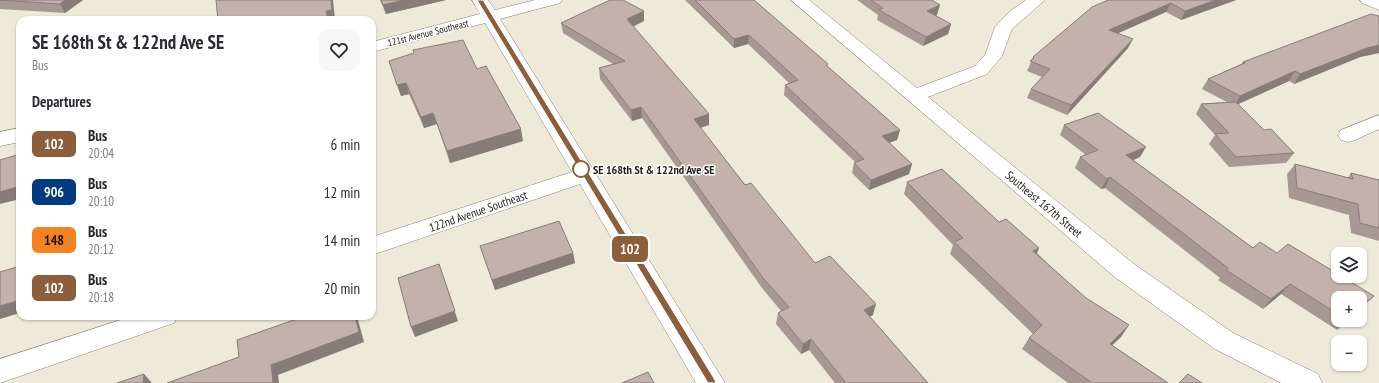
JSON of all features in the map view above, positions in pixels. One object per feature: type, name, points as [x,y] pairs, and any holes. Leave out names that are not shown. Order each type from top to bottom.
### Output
[{"type":"street","name":"121st Avenue Southeast","points":[[376,46],[486,9],[554,0]]},
{"type":"street","name":"Southeast 167th Street","points":[[798,0],[1125,271],[1224,341],[1308,383]]},
{"type":"street","points":[[914,96],[980,70],[993,56],[1004,27],[1016,15],[1037,0]]},
{"type":"street","points":[[1368,0],[1379,5]]},
{"type":"street","points":[[486,9],[711,383]]},
{"type":"street","points":[[1348,135],[1379,121]]},
{"type":"street","points":[[0,140],[16,135]]},
{"type":"street","name":"122nd Avenue Southeast","points":[[376,245],[585,175]]},
{"type":"street","points":[[0,371],[152,320]]},
{"type":"building","points":[[0,0],[65,0],[60,4]]},
{"type":"building","points":[[216,0],[331,0],[332,10],[326,11],[327,16],[218,16]]},
{"type":"building","points":[[381,0],[404,0],[383,5]]},
{"type":"building","points":[[610,0],[623,0],[644,11],[627,19],[709,114],[694,119],[745,185],[751,183],[815,263],[830,256],[876,304],[864,310],[928,383],[846,383],[811,339],[803,344],[778,313],[789,307],[763,278],[641,107],[631,110],[599,68],[625,61],[561,23]]},
{"type":"building","points":[[695,0],[754,0],[828,64],[826,65],[900,130],[882,136],[912,164],[871,180],[854,163],[864,159],[785,85],[798,80],[749,35],[734,39]]},
{"type":"building","points":[[871,0],[932,0],[940,5],[927,11],[951,24],[926,37],[879,10],[883,8]]},
{"type":"building","points":[[1108,0],[1216,0],[1185,11],[1171,3],[1109,30],[1133,39],[1071,105],[1031,89],[1050,69],[1030,61],[1034,58],[1033,57],[1092,7]]},
{"type":"building","points":[[1371,14],[1379,16],[1379,45],[1367,48],[1300,74],[1295,71],[1240,96],[1208,79],[1245,63],[1243,62]]},
{"type":"building","points":[[463,40],[477,69],[486,66],[521,129],[447,151],[433,113],[421,117],[406,83],[397,85],[389,61],[414,53],[413,50]]},
{"type":"building","points":[[1236,102],[1264,130],[1271,129],[1294,153],[1236,157],[1215,134],[1229,133],[1201,104]]},
{"type":"building","points":[[1098,113],[1146,147],[1126,155],[1253,248],[1260,242],[1277,253],[1288,244],[1331,270],[1331,283],[1353,283],[1366,291],[1331,291],[1331,310],[1290,284],[1271,299],[1226,270],[1228,268],[1110,177],[1107,179],[1080,157],[1098,150],[1064,125]]},
{"type":"building","points":[[16,155],[16,187],[0,192],[0,160]]},
{"type":"building","points":[[1295,164],[1353,179],[1351,173],[1379,180],[1379,228],[1360,223],[1358,204],[1297,188]]},
{"type":"building","points":[[942,169],[999,222],[1006,219],[1039,248],[1033,251],[1086,298],[1129,325],[1110,344],[1168,383],[1092,383],[1029,338],[1042,325],[954,242],[963,238],[907,182]]},
{"type":"building","points":[[559,221],[573,253],[492,280],[480,246]]},
{"type":"building","points":[[439,264],[455,311],[411,327],[398,278]]},
{"type":"building","points":[[16,267],[16,301],[0,306],[0,272]]},
{"type":"building","points":[[1367,292],[1374,296],[1367,302]]},
{"type":"building","points":[[294,320],[356,320],[359,332],[271,365],[273,383],[167,383],[239,357],[237,340]]},
{"type":"building","points":[[648,372],[654,383],[622,383]]},
{"type":"building","points":[[144,374],[143,383],[117,383]]},
{"type":"building","points":[[1188,374],[1202,383],[1179,383]]},
{"type":"bus line","name":"102","points":[[480,0],[711,383]]},
{"type":"place","name":"SE 168th St & 122nd Ave SE","points":[[581,169]]}]
